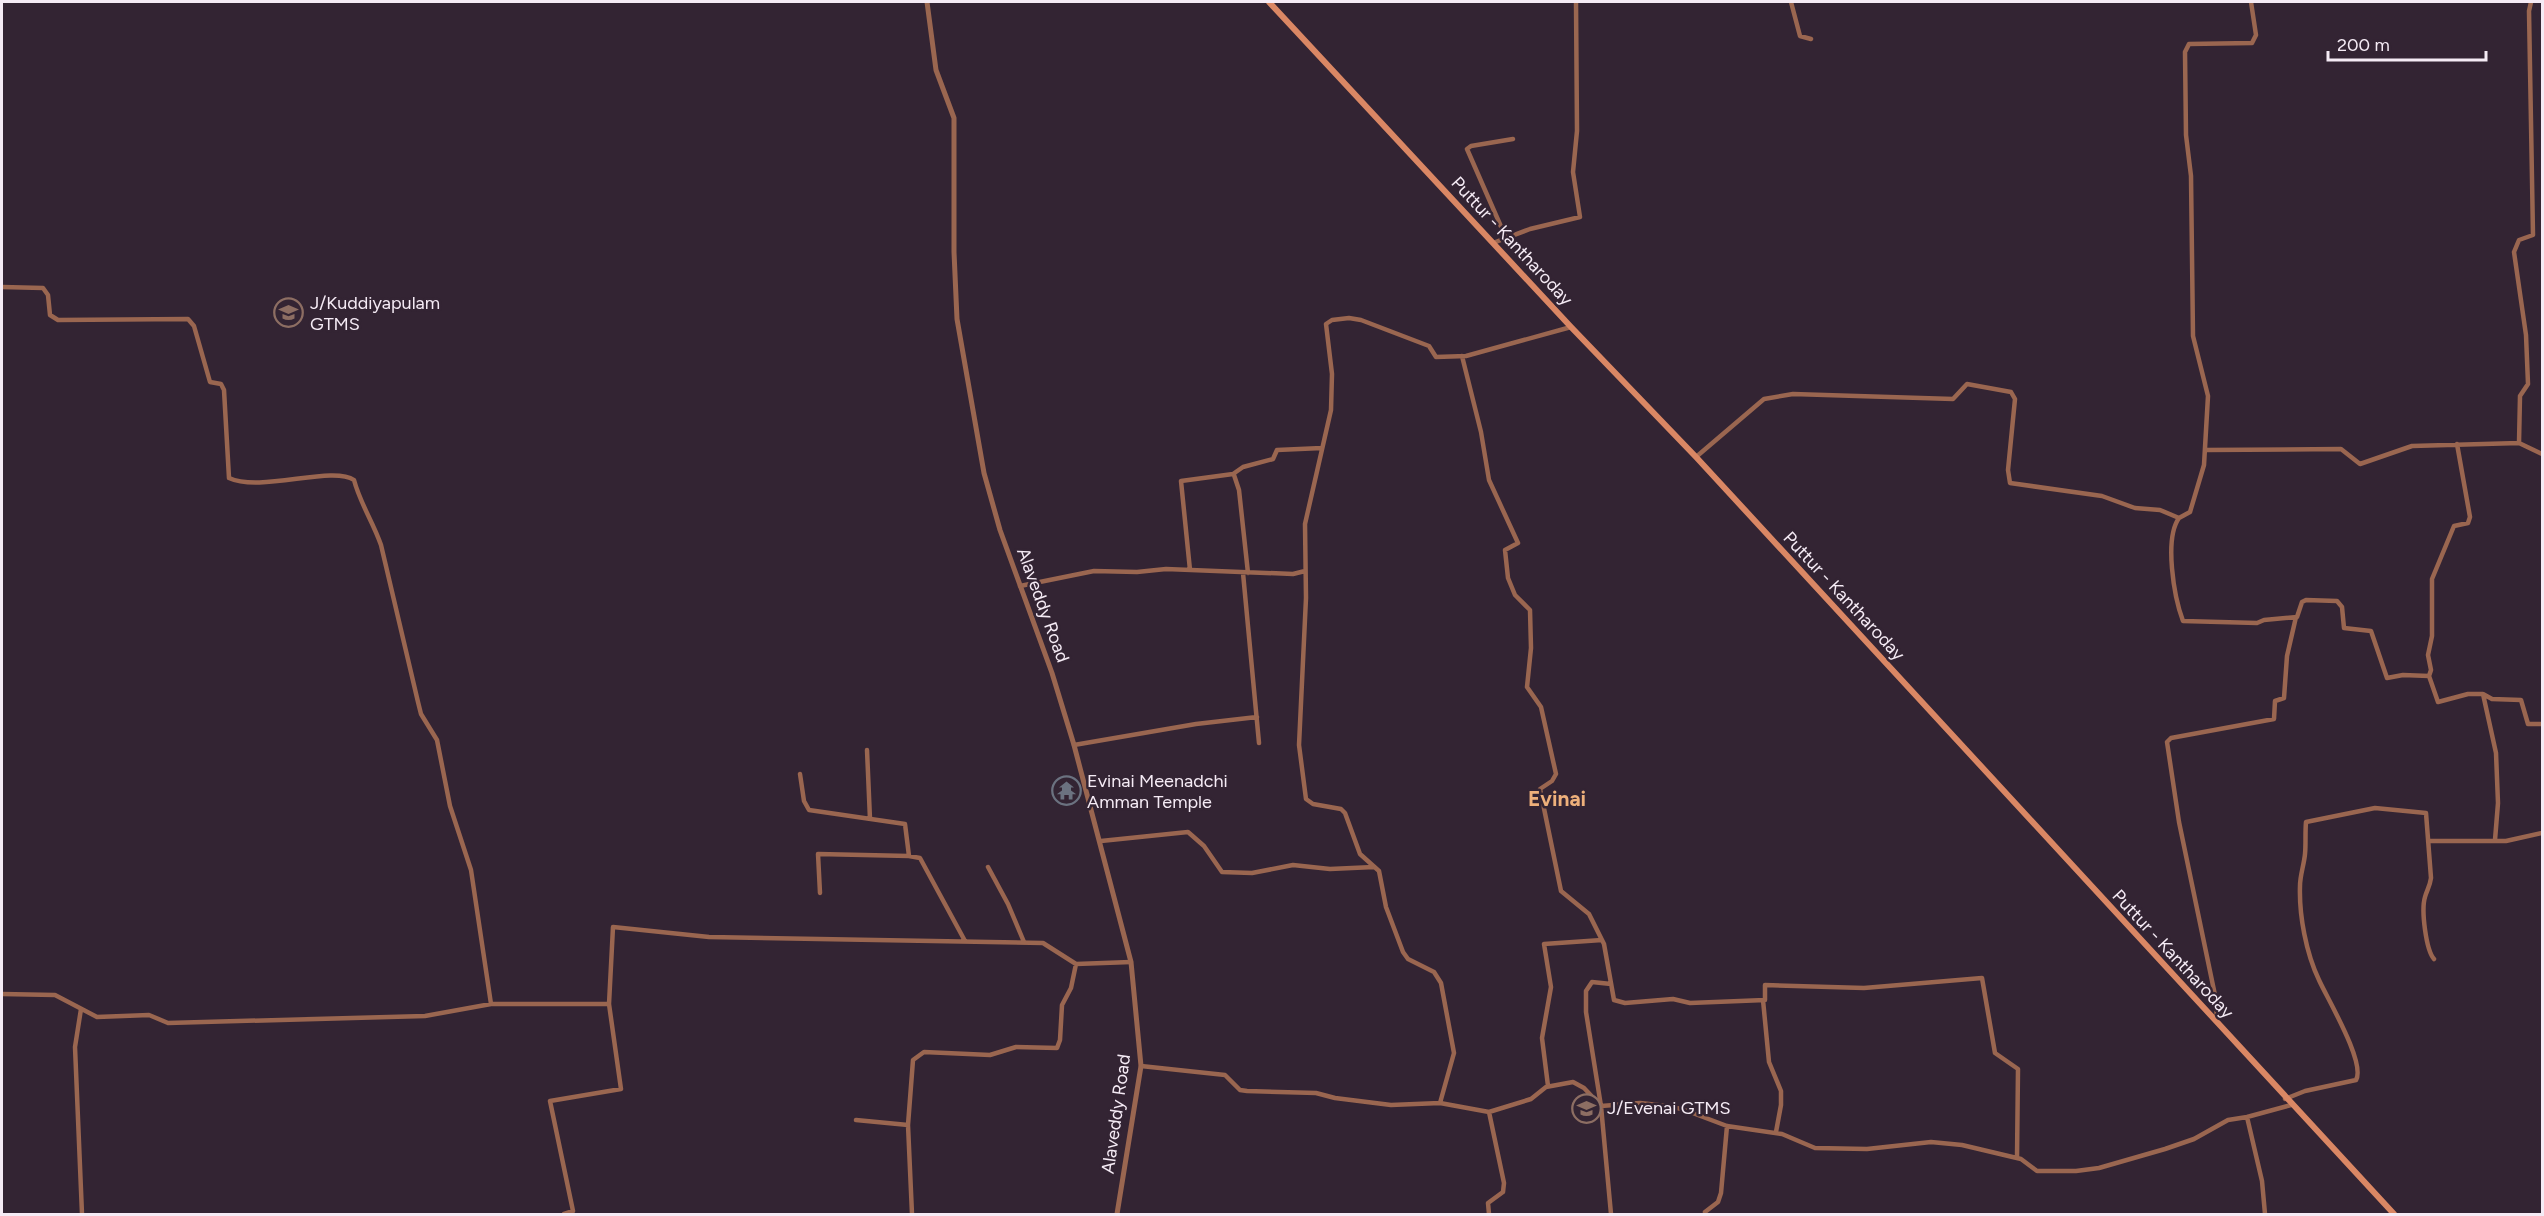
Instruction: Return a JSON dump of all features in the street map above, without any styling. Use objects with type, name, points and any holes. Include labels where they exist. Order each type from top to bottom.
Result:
[{"type":"main road","name":"Puttur - Kantharoday","points":[[1269,2],[1695,457],[2394,1215]]},
{"type":"street","name":"Alaveddy Road","points":[[927,2],[936,69],[954,118],[954,252],[957,319],[984,473],[1074,745],[1131,962],[1141,1066],[1117,1215]]},
{"type":"street","points":[[1493,243],[1530,229],[1580,217],[1573,172],[1576,131],[1576,2]]},
{"type":"street","points":[[1791,2],[1800,36],[1811,39]]},
{"type":"street","points":[[2251,2],[2256,35],[2252,43],[2189,44],[2185,52],[2186,135],[2192,176],[2193,336],[2208,396],[2204,465],[2190,512],[2179,518],[2171,534],[2170,548],[2183,621],[2257,623],[2264,620],[2296,617]]},
{"type":"street","points":[[2519,443],[2520,396],[2528,384],[2526,335],[2514,252],[2519,240],[2533,235],[2529,19],[2531,2]]},
{"type":"street","points":[[1506,238],[1467,149],[1471,146],[1513,139]]},
{"type":"street","points":[[2,287],[43,288],[48,296],[50,315],[58,320],[188,319],[194,326],[210,381],[221,384],[224,390],[229,478],[237,482],[285,482],[300,477],[346,477],[354,480],[359,502],[374,526],[381,545],[421,714],[437,740],[450,806],[471,870],[491,1004]]},
{"type":"street","points":[[1377,867],[1365,861],[1360,854],[1341,808],[1313,804],[1306,799],[1302,785],[1299,745],[1305,524],[1331,410],[1332,374],[1327,350],[1326,324],[1332,320],[1349,318],[1361,320],[1429,346],[1436,357],[1462,356],[1571,327]]},
{"type":"street","points":[[1462,356],[1481,432],[1489,480],[1518,543],[1505,550],[1508,578],[1515,595],[1530,610],[1531,648],[1527,687],[1540,706],[1556,774],[1552,781],[1540,789],[1540,799],[1561,891],[1589,914],[1602,940],[1614,1000],[1625,1003],[1673,999],[1690,1003],[1763,1000]]},
{"type":"street","points":[[1695,457],[1764,399],[1814,394],[1953,399],[1967,384],[2011,392],[2015,399],[2008,470],[2010,483],[2102,496],[2135,508],[2160,510],[2179,518]]},
{"type":"street","points":[[2205,450],[2341,449],[2360,464],[2412,446],[2519,443],[2542,454]]},
{"type":"street","points":[[2457,444],[2470,517],[2468,523],[2454,526],[2451,530],[2445,553],[2432,579],[2429,676],[2438,702],[2468,694],[2483,694],[2492,699],[2521,700],[2528,724],[2542,724]]},
{"type":"street","points":[[1190,570],[1181,481],[1233,474],[1243,467],[1272,459],[1277,450],[1322,448]]},
{"type":"street","points":[[1234,476],[1239,490],[1259,743]]},
{"type":"street","points":[[1020,586],[1094,571],[1190,570],[1246,573],[1305,571]]},
{"type":"street","points":[[2217,1024],[2216,1000],[2179,822],[2167,742],[2182,736],[2274,719],[2275,701],[2284,698],[2286,656],[2296,617],[2299,616],[2302,602],[2306,600],[2337,601],[2342,608],[2344,628],[2371,631],[2387,678],[2403,675],[2429,676]]},
{"type":"street","points":[[2483,694],[2496,753],[2498,803],[2495,840]]},
{"type":"street","points":[[1074,745],[1196,724],[1257,717]]},
{"type":"street","points":[[867,750],[870,819]]},
{"type":"street","points":[[800,774],[804,801],[809,810],[905,824],[909,856]]},
{"type":"street","points":[[2285,1099],[2305,1091],[2356,1080],[2359,1075],[2331,999],[2318,979],[2305,933],[2300,885],[2305,854],[2306,822],[2375,808],[2426,813],[2431,878],[2430,889],[2425,896],[2425,930],[2434,959]]},
{"type":"street","points":[[1101,841],[1188,832],[1204,846],[1222,872],[1252,873],[1293,865],[1330,869],[1377,867]]},
{"type":"street","points":[[2428,841],[2506,841],[2542,833]]},
{"type":"street","points":[[820,892],[818,854],[920,858],[925,863],[965,941]]},
{"type":"street","points":[[988,867],[1008,904],[1024,942]]},
{"type":"street","points":[[1377,867],[1386,907],[1403,952],[1408,959],[1434,972],[1446,996],[1454,1053],[1440,1103]]},
{"type":"street","points":[[564,1215],[573,1211],[550,1101],[621,1089],[609,1004],[613,927],[709,937],[1043,943],[1076,964],[1131,962]]},
{"type":"street","points":[[1548,1086],[1542,1038],[1551,987],[1544,944],[1602,940]]},
{"type":"street","points":[[912,1215],[908,1125],[913,1060],[916,1055],[924,1052],[990,1055],[1016,1047],[1056,1048],[1060,1040],[1062,1005],[1071,988],[1076,964]]},
{"type":"street","points":[[1776,1132],[1781,1091],[1769,1062],[1763,1000],[1765,985],[1864,988],[1982,978],[1995,1053],[2018,1069],[2017,1158]]},
{"type":"street","points":[[1611,984],[1592,982],[1586,991],[1586,1012],[1601,1107],[1611,1215]]},
{"type":"street","points":[[2,994],[55,995],[97,1017],[149,1015],[168,1023],[425,1016],[491,1004],[609,1004]]},
{"type":"street","points":[[81,1009],[75,1047],[82,1215]]},
{"type":"street","points":[[1141,1066],[1225,1076],[1240,1090],[1247,1091],[1316,1093],[1335,1098],[1391,1105],[1440,1103],[1489,1112],[1531,1099],[1548,1086],[1573,1082],[1579,1083],[1601,1107]]},
{"type":"street","points":[[1601,1107],[1640,1103],[1658,1104],[1682,1109],[1727,1126],[1776,1132],[1815,1148],[1867,1149],[1912,1142],[1932,1142],[1962,1145],[2017,1158],[2037,1171],[2076,1171],[2099,1168],[2194,1139],[2228,1120],[2291,1105]]},
{"type":"street","points":[[1489,1112],[1504,1184],[1503,1192],[1488,1203],[1489,1215]]},
{"type":"street","points":[[2247,1117],[2262,1181],[2265,1215]]},
{"type":"street","points":[[855,1120],[908,1125]]},
{"type":"street","points":[[1705,1212],[1718,1202],[1721,1192],[1727,1126]]},
{"type":"place","name":"J/Kuddiyapulam GTMS","points":[[289,313]]},
{"type":"place","name":"Evinai Meenadchi Amman Temple","points":[[1066,791]]},
{"type":"place","name":"J/Evenai GTMS","points":[[1586,1108]]},
{"type":"district","name":"Evinai","points":[[1557,798]]}]
